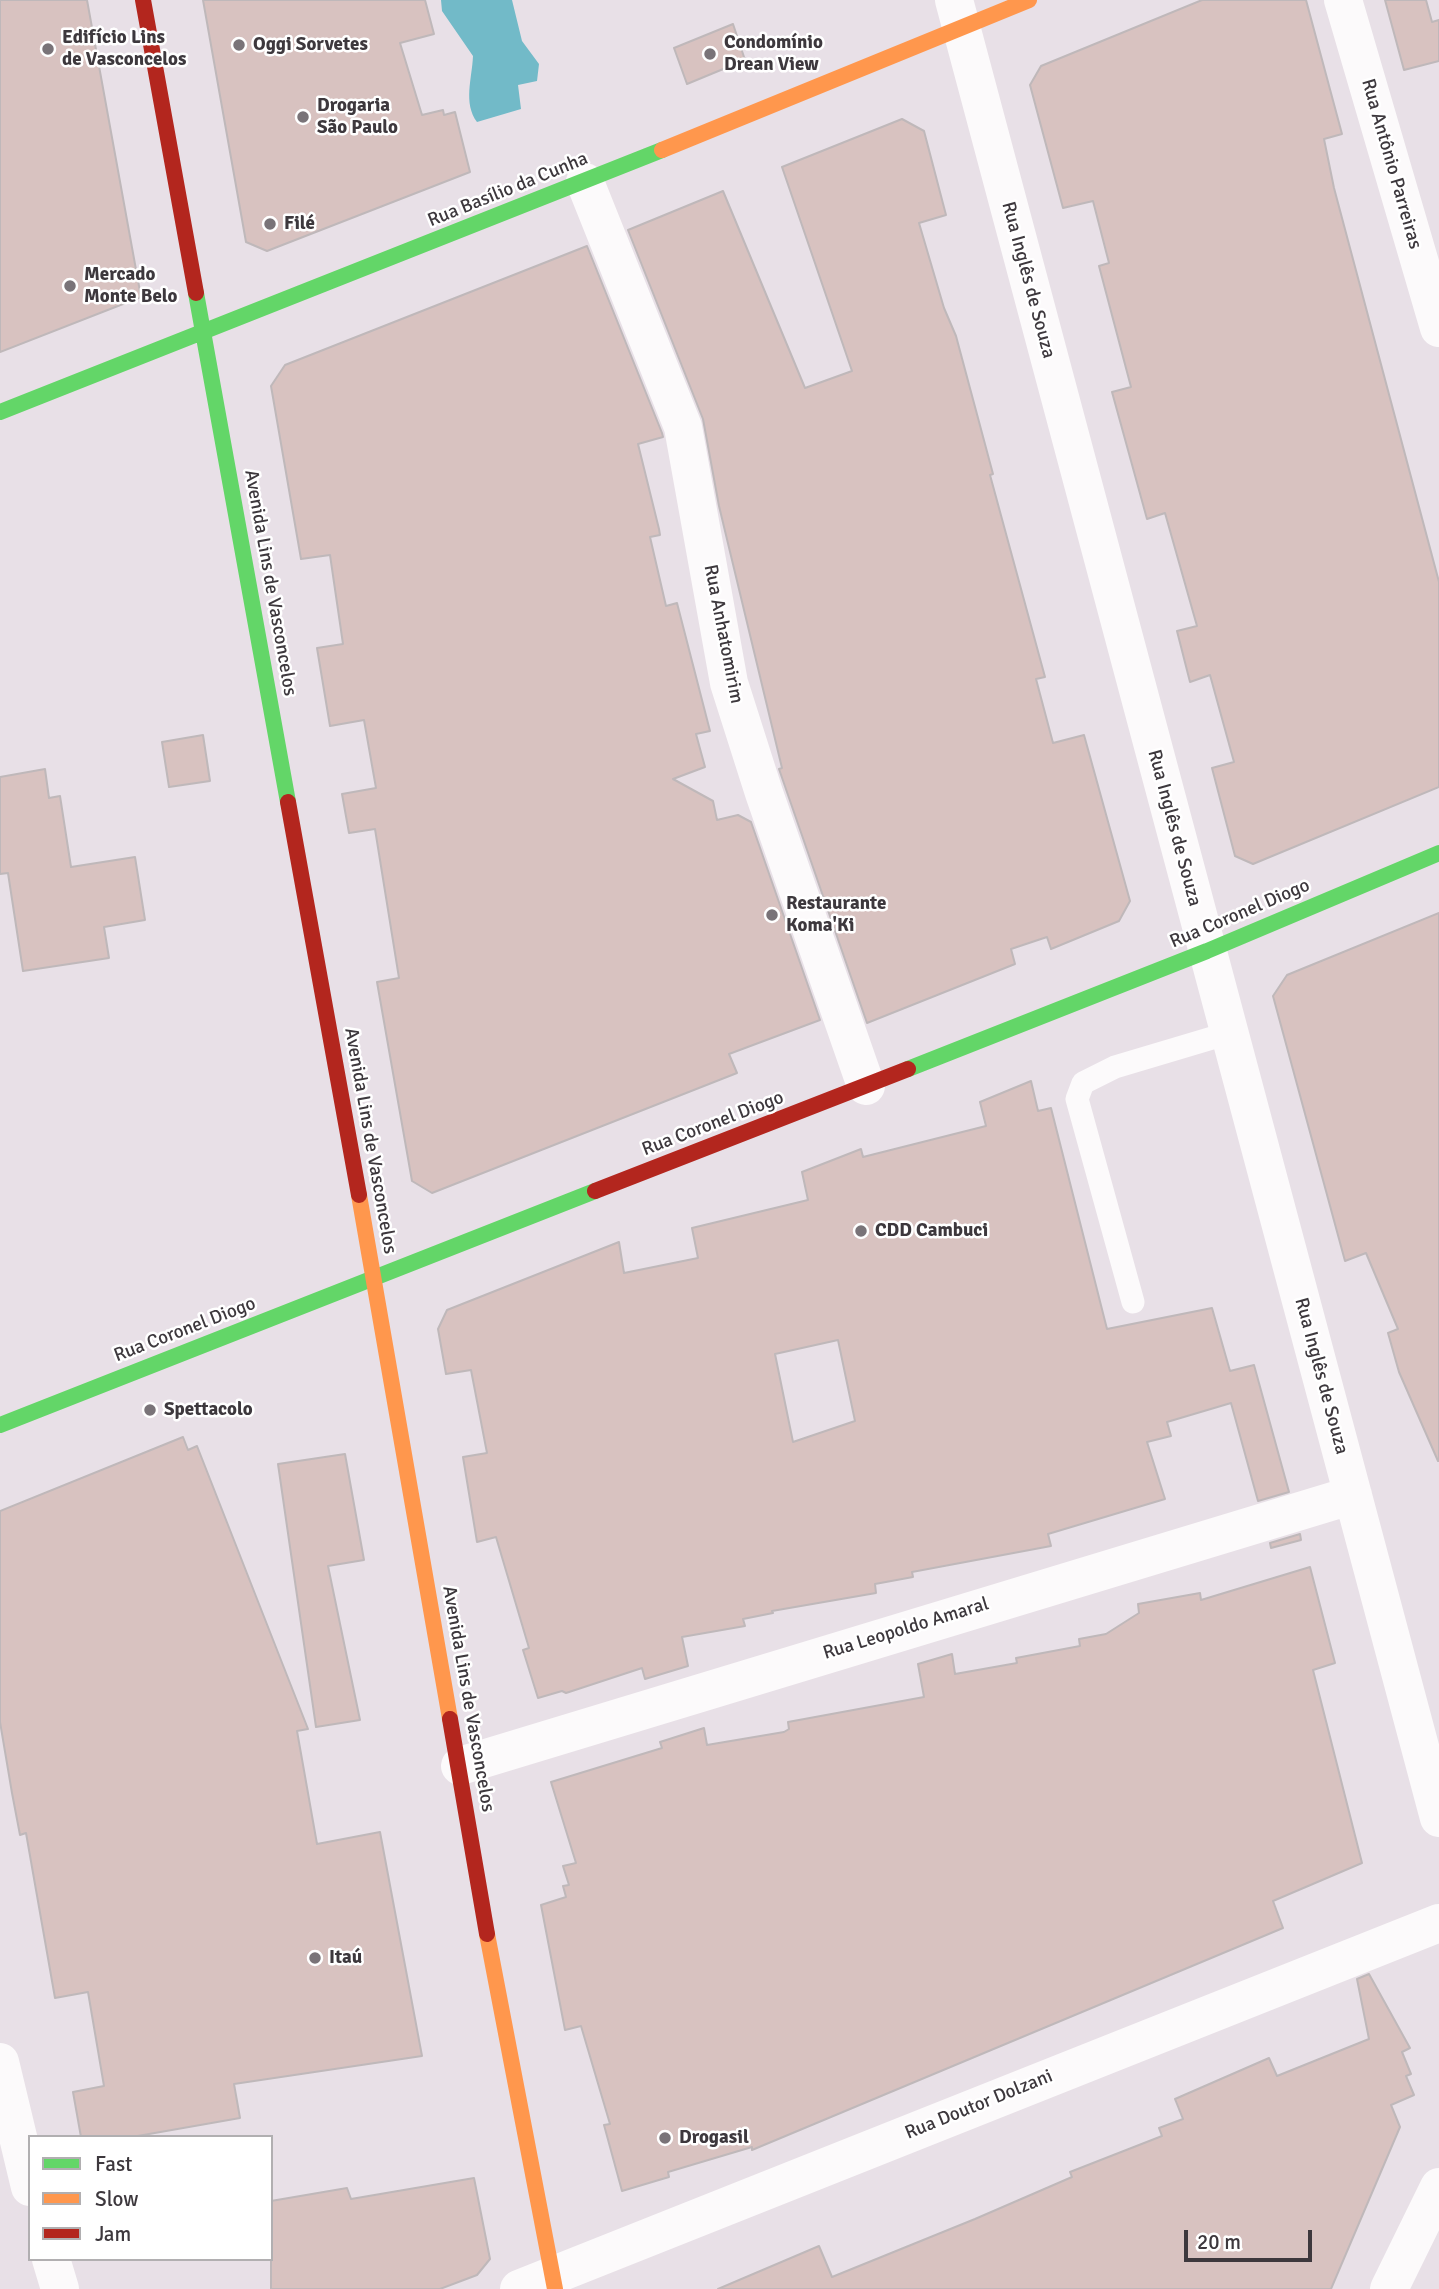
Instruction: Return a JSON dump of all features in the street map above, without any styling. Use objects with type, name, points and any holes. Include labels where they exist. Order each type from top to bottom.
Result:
[{"type":"street","name":"Avenida Lins de Vasconcelos","points":[[143,0],[460,1766],[542,2285]]},
{"type":"street","name":"Rua Basílio da Cunha","points":[[0,412],[585,182],[957,14],[1030,0]]},
{"type":"street","name":"Rua Antônio Parreiras","points":[[1343,0],[1439,328]]},
{"type":"street","name":"Rua Inglês de Souza","points":[[957,14],[1439,1818]]},
{"type":"street","name":"Rua Anhatomirim","points":[[585,182],[683,427],[729,683],[764,793],[866,1086]]},
{"type":"street","name":"Rua Coronel Diogo","points":[[2,1420],[374,1279],[866,1086],[1207,951],[1439,853]]},
{"type":"street","name":"Rua Leopoldo Amaral","points":[[460,1766],[1353,1495]]},
{"type":"street","name":"Rua Doutor Dolzani","points":[[542,2285],[1439,1923]]},
{"type":"street","points":[[0,2062],[28,2179]]},
{"type":"street","points":[[1390,2289],[1439,2187]]},
{"type":"street","points":[[52,2261],[60,2289]]},
{"type":"lane","points":[[1133,1302],[1077,1099],[1083,1083],[1115,1067],[1229,1032]]},
{"type":"water","points":[[441,0],[512,0],[522,41],[539,64],[537,81],[518,85],[521,109],[477,122],[469,99],[473,56],[442,11]]},
{"type":"building","points":[[0,0],[87,0],[141,297],[0,352]]},
{"type":"building","points":[[203,0],[425,0],[434,34],[400,43],[422,115],[443,110],[444,115],[455,112],[470,172],[267,251],[246,242]]},
{"type":"building","points":[[1202,0],[1306,0],[1342,134],[1324,139],[1334,188],[1439,582],[1439,787],[1253,864],[1235,856],[1212,768],[1234,762],[1210,675],[1190,682],[1177,631],[1197,626],[1165,513],[1147,519],[1112,392],[1131,387],[1099,266],[1109,263],[1093,201],[1063,208],[1030,85],[1041,66]]},
{"type":"building","points":[[1385,0],[1426,0],[1432,22],[1439,20],[1439,61],[1404,70]]},
{"type":"building","name":"Condomínio Drean View","points":[[733,24],[745,60],[687,84],[674,48]]},
{"type":"building","points":[[902,119],[924,131],[946,215],[919,223],[944,308],[956,336],[993,474],[990,475],[1045,677],[1036,679],[1053,743],[1084,735],[1130,901],[1119,921],[1051,949],[1047,937],[1011,949],[1015,964],[867,1023],[779,769],[782,768],[719,506],[703,419],[628,230],[723,191],[805,388],[852,371],[782,167]]},
{"type":"building","points":[[587,246],[663,437],[638,444],[660,535],[650,537],[666,606],[677,603],[710,731],[696,734],[705,767],[673,779],[713,801],[717,820],[738,815],[751,822],[820,1020],[729,1054],[737,1073],[432,1193],[412,1181],[377,982],[399,978],[375,829],[349,833],[342,794],[376,788],[364,720],[330,726],[317,648],[343,644],[330,555],[301,559],[271,386],[285,365]]},
{"type":"building","points":[[203,735],[210,781],[169,787],[162,742]]},
{"type":"building","points":[[45,769],[49,798],[60,796],[71,867],[135,857],[145,920],[104,927],[109,958],[23,971],[8,873],[0,874],[0,777]]},
{"type":"building","points":[[1439,913],[1438,1461],[1399,1372],[1388,1333],[1398,1329],[1366,1253],[1345,1261],[1273,996],[1287,975]]},
{"type":"building","points":[[1031,1081],[1038,1111],[1051,1108],[1107,1329],[1212,1308],[1230,1371],[1254,1365],[1289,1492],[1258,1501],[1231,1403],[1167,1422],[1171,1436],[1147,1442],[1165,1499],[1048,1534],[1051,1546],[912,1572],[913,1577],[875,1584],[876,1593],[772,1611],[773,1613],[743,1619],[745,1626],[682,1637],[688,1666],[645,1679],[642,1668],[566,1693],[562,1691],[538,1698],[523,1650],[529,1648],[496,1537],[477,1542],[463,1457],[487,1453],[471,1370],[446,1374],[438,1329],[447,1310],[619,1242],[624,1273],[698,1258],[692,1228],[808,1200],[802,1172],[861,1149],[863,1157],[986,1126],[980,1102]],"holes":[[[838,1340],[855,1421],[793,1442],[775,1354]]]},
{"type":"building","points":[[183,1437],[188,1450],[197,1446],[308,1729],[297,1731],[317,1844],[380,1832],[422,2056],[234,2084],[240,2118],[143,2135],[81,2135],[73,2092],[104,2086],[88,1992],[55,1998],[26,1833],[20,1835],[12,1793],[0,1722],[0,1511]]},
{"type":"building","points":[[345,1454],[364,1560],[328,1566],[360,1720],[316,1727],[278,1464]]},
{"type":"building","points":[[1300,1534],[1301,1540],[1271,1548],[1270,1543]]},
{"type":"building","points":[[1310,1567],[1335,1663],[1313,1670],[1362,1863],[1273,1901],[1283,1928],[752,2150],[752,2147],[668,2172],[669,2177],[622,2191],[604,2125],[610,2124],[581,2026],[565,2030],[541,1905],[566,1897],[563,1886],[569,1885],[563,1866],[576,1863],[551,1782],[662,1748],[660,1742],[704,1728],[707,1745],[784,1732],[789,1729],[788,1722],[924,1697],[918,1664],[952,1654],[955,1674],[1017,1663],[1016,1658],[1080,1646],[1079,1639],[1106,1634],[1139,1613],[1138,1604],[1200,1593],[1201,1600]]},
{"type":"building","points":[[1369,1974],[1410,2048],[1402,2052],[1411,2074],[1406,2076],[1414,2095],[1391,2105],[1400,2127],[1331,2289],[718,2289],[819,2246],[832,2277],[1072,2177],[1070,2172],[1162,2136],[1159,2128],[1183,2119],[1175,2099],[1269,2058],[1277,2076],[1369,2039],[1357,1979]]},
{"type":"building","points":[[474,2178],[490,2259],[477,2275],[440,2289],[271,2289],[273,2201],[347,2188],[351,2199]]},
{"type":"traffic: fast","points":[[0,412],[662,150]]},
{"type":"traffic: fast","points":[[196,293],[288,802]]},
{"type":"traffic: fast","points":[[908,1069],[1207,951],[1439,853]]},
{"type":"traffic: fast","points":[[0,1425],[595,1191]]},
{"type":"traffic: slow","points":[[662,150],[1029,0]]},
{"type":"traffic: slow","points":[[359,1195],[450,1719]]},
{"type":"traffic: slow","points":[[487,1934],[555,2289]]},
{"type":"traffic: jam","points":[[143,0],[196,293]]},
{"type":"traffic: jam","points":[[288,802],[359,1195]]},
{"type":"traffic: jam","points":[[595,1191],[908,1069]]},
{"type":"traffic: jam","points":[[450,1719],[487,1934]]},
{"type":"place","name":"Oggi Sorvetes","points":[[239,45]]},
{"type":"place","name":"Edifício Lins de Vasconcelos","points":[[48,49]]},
{"type":"place","name":"Condomínio Drean View","points":[[710,54]]},
{"type":"place","name":"Drogaria São Paulo","points":[[303,117]]},
{"type":"place","name":"Filé","points":[[270,224]]},
{"type":"place","name":"Mercado Monte Belo","points":[[70,286]]},
{"type":"place","name":"Restaurante Koma'Ki","points":[[772,915]]},
{"type":"place","name":"CDD Cambuci","points":[[861,1231]]},
{"type":"place","name":"Spettacolo","points":[[150,1410]]},
{"type":"place","name":"Itaú","points":[[315,1958]]},
{"type":"place","name":"Drogasil","points":[[665,2138]]}]
